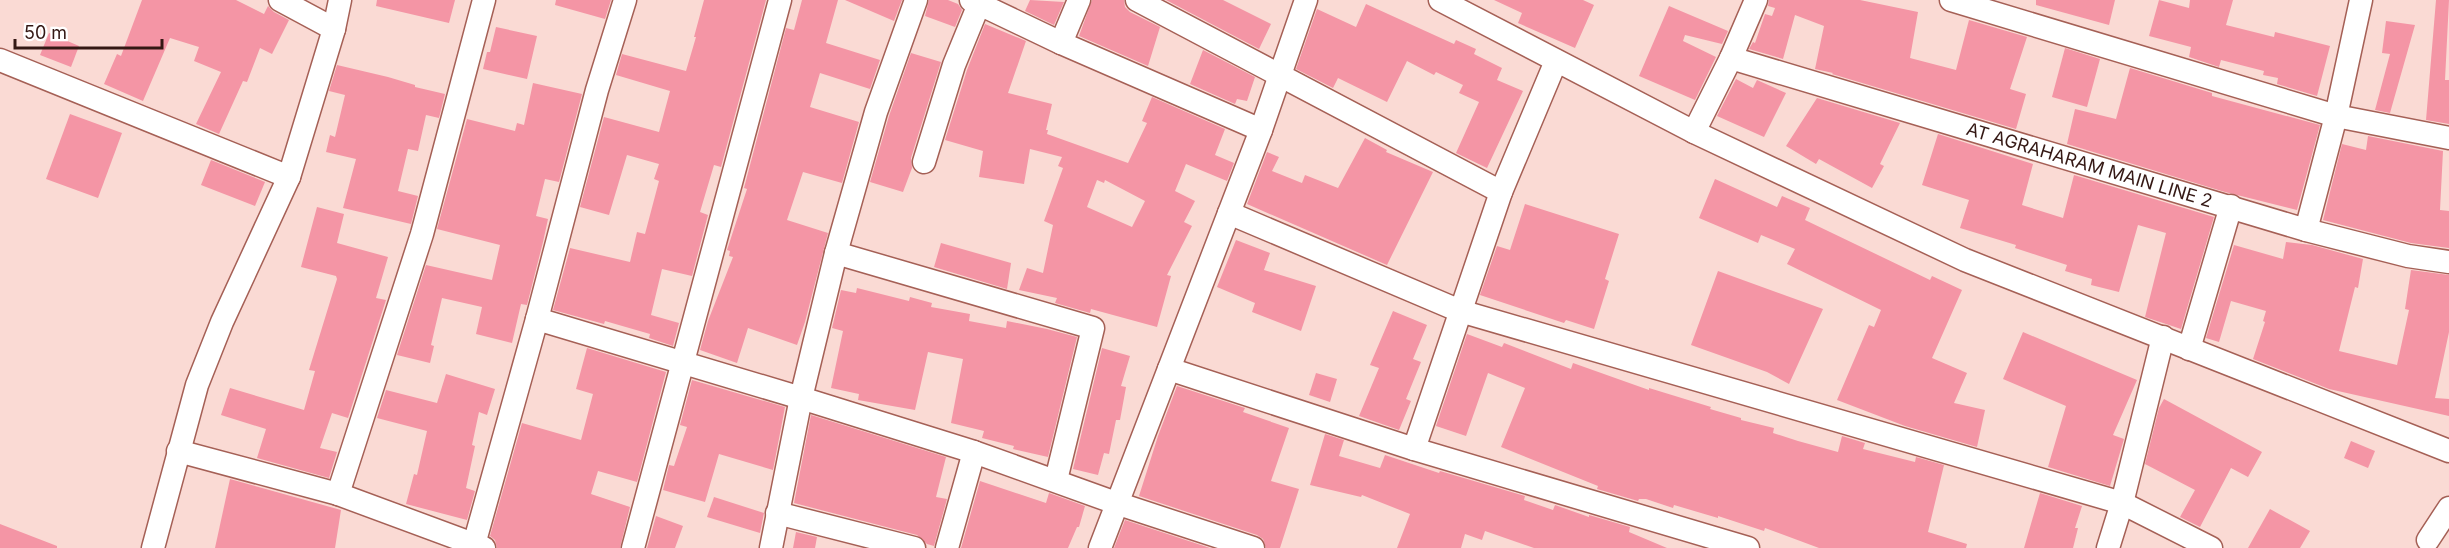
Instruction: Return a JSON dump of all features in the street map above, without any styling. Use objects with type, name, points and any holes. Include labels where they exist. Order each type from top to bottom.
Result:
[{"type":"street","points":[[279,0],[334,28]]},
{"type":"street","points":[[153,548],[197,385],[222,322],[289,177],[334,28],[340,0]]},
{"type":"street","points":[[338,494],[422,234],[484,0]]},
{"type":"street","points":[[178,451],[338,494],[477,547],[597,90],[625,0]]},
{"type":"street","points":[[633,548],[780,0]]},
{"type":"street","points":[[771,548],[801,398],[836,253],[876,112],[916,0]]},
{"type":"street","points":[[1061,43],[1079,0]]},
{"type":"street","points":[[1137,0],[1501,192]]},
{"type":"street","points":[[1100,548],[1261,130],[1306,0]]},
{"type":"street","points":[[1440,0],[1694,132],[1965,260],[2449,451]]},
{"type":"street","points":[[1694,132],[1731,58],[1756,0]]},
{"type":"street","points":[[1951,0],[2336,116],[2449,138]]},
{"type":"street","points":[[2306,230],[2336,116],[2361,0]]},
{"type":"street","points":[[924,162],[975,2],[1061,43],[1261,130]]},
{"type":"street","name":"AT AGRAHARAM MAIN LINE 2","points":[[1731,58],[2306,230],[2408,256],[2449,262]]},
{"type":"street","points":[[0,60],[289,177]]},
{"type":"street","points":[[1414,450],[1501,192],[1556,62]]},
{"type":"street","points":[[2189,349],[2231,206]]},
{"type":"street","points":[[1229,213],[1460,311],[2122,503],[2211,548]]},
{"type":"street","points":[[836,253],[1093,328],[1056,480]]},
{"type":"street","points":[[537,320],[974,452],[1116,503],[1252,548]]},
{"type":"street","points":[[2108,548],[2122,503],[2163,337]]},
{"type":"street","points":[[1169,369],[1414,450],[1748,548]]},
{"type":"street","points":[[947,548],[974,452]]},
{"type":"street","points":[[2428,540],[2449,508]]},
{"type":"street","points":[[777,513],[914,548]]},
{"type":"building","points":[[142,0],[236,0],[264,14],[268,6],[289,20],[272,54],[260,48],[247,82],[243,81],[219,134],[196,124],[221,72],[194,61],[199,47],[170,38],[143,101],[104,84],[117,54],[121,56]]},
{"type":"building","points":[[377,0],[455,0],[449,23],[376,6]]},
{"type":"building","points":[[556,0],[611,0],[605,19],[555,5]]},
{"type":"building","points":[[704,0],[766,0],[721,167],[714,165],[700,212],[708,215],[692,276],[662,269],[651,315],[679,323],[673,346],[649,338],[650,334],[605,321],[604,324],[553,310],[570,248],[630,262],[637,232],[645,234],[659,181],[654,179],[659,164],[627,155],[609,215],[580,207],[604,117],[659,132],[670,91],[616,75],[622,54],[686,71]]},
{"type":"building","points":[[802,0],[838,0],[826,43],[880,60],[870,89],[820,73],[810,107],[859,122],[842,183],[803,172],[787,220],[828,233],[805,322],[797,345],[748,328],[737,363],[700,350],[708,321],[733,257],[729,256],[730,251],[727,250],[747,189],[744,188],[786,28],[794,30]]},
{"type":"building","points":[[845,0],[902,0],[894,21]]},
{"type":"building","points":[[929,0],[948,0],[958,4],[962,10],[955,27],[925,16]]},
{"type":"building","points":[[1030,0],[1064,2],[1054,25],[1025,11]]},
{"type":"building","points":[[1092,0],[1124,0],[1125,7],[1130,12],[1160,27],[1148,66],[1079,36]]},
{"type":"building","points":[[1166,0],[1223,0],[1271,24],[1259,49]]},
{"type":"building","points":[[1494,0],[1583,0],[1594,5],[1575,48],[1518,23],[1522,13]]},
{"type":"building","points":[[1769,0],[1860,0],[1918,12],[1910,58],[1956,70],[1969,20],[2027,37],[2010,89],[2026,94],[2016,129],[1815,69],[1824,26],[1795,15],[1783,59],[1749,49],[1753,42],[1755,43],[1765,14],[1772,16],[1775,8],[1768,6]]},
{"type":"building","points":[[2036,0],[2115,0],[2109,25],[2036,5]]},
{"type":"building","points":[[2159,0],[2189,8],[2190,0],[2233,0],[2226,25],[2274,37],[2275,32],[2330,46],[2317,96],[2277,84],[2278,78],[2263,75],[2264,71],[2221,60],[2219,67],[2189,57],[2191,47],[2149,36]]},
{"type":"building","points":[[2436,0],[2449,0],[2445,80],[2449,80],[2449,124],[2426,120]]},
{"type":"building","points":[[1366,4],[1454,44],[1456,40],[1476,49],[1474,54],[1502,68],[1497,80],[1523,91],[1487,168],[1456,153],[1479,102],[1459,93],[1463,85],[1436,72],[1434,75],[1407,61],[1387,102],[1338,78],[1333,88],[1296,69],[1317,9],[1356,27]]},
{"type":"building","points":[[1669,6],[1728,31],[1722,44],[1685,35],[1683,41],[1716,57],[1695,100],[1639,76]]},
{"type":"building","points":[[2386,21],[2415,25],[2390,113],[2375,110],[2390,54],[2382,53]]},
{"type":"building","points":[[985,24],[1026,41],[1008,93],[1052,104],[1047,134],[1128,163],[1147,123],[1142,121],[1152,97],[1225,129],[1215,155],[1234,163],[1227,181],[1186,164],[1175,191],[1195,201],[1184,222],[1192,226],[1167,275],[1171,276],[1157,327],[1091,309],[1090,313],[1055,303],[1057,298],[1019,290],[1027,268],[1043,273],[1053,225],[1044,221],[1063,168],[1058,166],[1062,157],[1030,149],[1024,184],[979,177],[983,151],[945,140],[967,70]],"holes":[[[1097,180],[1104,183],[1105,180],[1145,201],[1132,227],[1087,207]]]},
{"type":"building","points":[[496,27],[537,36],[527,79],[483,69]]},
{"type":"building","points":[[49,33],[79,46],[71,67],[40,55]]},
{"type":"building","points":[[2065,48],[2100,59],[2087,107],[2052,97]]},
{"type":"building","points":[[1203,50],[1255,77],[1247,101],[1237,99],[1235,104],[1190,84]]},
{"type":"building","points":[[911,53],[941,62],[911,158],[912,168],[903,192],[870,182],[889,116]]},
{"type":"building","points":[[337,65],[445,94],[439,118],[426,115],[418,151],[408,149],[398,191],[418,196],[411,224],[343,208],[356,159],[326,152],[330,135],[335,137],[345,95],[329,91]]},
{"type":"building","points":[[2130,68],[2212,93],[2212,96],[2320,125],[2297,210],[2225,192],[2067,144],[2075,109],[2116,119]]},
{"type":"building","points":[[1736,79],[1753,88],[1757,80],[1786,93],[1764,137],[1717,116]]},
{"type":"building","points":[[533,83],[582,94],[559,182],[545,179],[536,216],[548,219],[527,305],[521,304],[512,343],[476,334],[482,307],[442,298],[431,345],[434,346],[430,363],[397,355],[426,265],[492,280],[500,245],[437,229],[467,119],[515,131],[517,123],[524,125]]},
{"type":"building","points":[[1817,98],[1900,123],[1880,164],[1884,166],[1872,188],[1819,159],[1816,164],[1786,146]]},
{"type":"building","points":[[70,114],[122,133],[98,198],[46,179]]},
{"type":"building","points":[[1938,134],[2033,164],[2022,205],[2063,218],[2074,175],[2214,217],[2181,329],[2145,317],[2166,233],[2138,225],[2119,292],[2091,285],[2092,279],[2065,271],[2067,265],[2015,248],[2016,245],[1960,228],[1969,200],[1922,185]]},
{"type":"building","points":[[2368,136],[2443,151],[2440,210],[2449,211],[2449,248],[2411,243],[2323,220],[2342,144],[2366,150]]},
{"type":"building","points":[[1365,138],[1387,150],[1386,152],[1433,172],[1387,265],[1247,204],[1267,152],[1279,157],[1272,171],[1302,183],[1305,175],[1338,188]]},
{"type":"building","points":[[211,160],[265,182],[255,206],[201,185]]},
{"type":"building","points":[[1715,179],[1777,207],[1782,196],[1810,208],[1805,220],[1930,280],[1932,276],[1962,290],[1932,358],[1967,373],[1954,403],[1985,410],[1977,447],[1905,426],[1837,400],[1869,325],[1874,327],[1881,310],[1787,264],[1795,249],[1761,235],[1758,243],[1699,218]]},
{"type":"building","points":[[1525,204],[1619,234],[1605,279],[1609,281],[1594,329],[1566,320],[1564,323],[1480,295],[1497,246],[1510,250]]},
{"type":"building","points":[[317,207],[344,214],[337,243],[388,257],[376,298],[386,300],[348,418],[332,413],[320,448],[337,452],[329,478],[257,458],[266,429],[221,415],[230,388],[304,410],[315,371],[309,370],[337,279],[336,276],[301,267]]},
{"type":"building","points":[[1236,240],[1270,253],[1264,270],[1316,286],[1301,331],[1252,312],[1255,303],[1217,287]]},
{"type":"building","points":[[2286,242],[2312,245],[2363,259],[2358,288],[2355,287],[2339,351],[2397,365],[2409,310],[2405,309],[2411,270],[2449,275],[2449,332],[2435,398],[2449,399],[2449,416],[2329,389],[2253,359],[2265,322],[2263,321],[2266,311],[2231,301],[2219,342],[2206,338],[2234,245],[2283,259]]},
{"type":"building","points":[[941,243],[1011,263],[1007,289],[934,267]]},
{"type":"building","points":[[1718,271],[1823,309],[1789,384],[1767,372],[1691,345]]},
{"type":"building","points":[[857,288],[909,301],[910,297],[932,303],[931,307],[970,314],[969,321],[1006,328],[1007,321],[1077,337],[1048,457],[1013,449],[1014,446],[982,438],[984,431],[951,423],[963,359],[928,352],[915,410],[858,400],[859,394],[831,388],[843,331],[832,328],[841,290],[856,293]]},
{"type":"building","points":[[1393,311],[1427,325],[1413,359],[1421,362],[1406,399],[1411,401],[1399,430],[1359,416],[1379,368],[1370,365]]},
{"type":"building","points":[[2023,332],[2137,380],[2113,435],[2124,439],[2110,486],[2048,467],[2066,406],[2003,379]]},
{"type":"building","points":[[1467,334],[1502,347],[1504,343],[1571,369],[1573,363],[1649,390],[1649,388],[1711,407],[1710,409],[1741,418],[1741,420],[1774,428],[1773,433],[1838,452],[1842,436],[1865,443],[1863,449],[1915,462],[1916,457],[1944,465],[1928,532],[1967,544],[1966,548],[1819,548],[1765,528],[1764,531],[1718,516],[1718,518],[1674,505],[1673,508],[1646,499],[1638,501],[1597,489],[1598,486],[1501,447],[1525,388],[1488,373],[1466,436],[1436,426]]},
{"type":"building","points":[[587,348],[666,372],[637,482],[598,471],[591,494],[630,507],[620,548],[497,548],[495,540],[490,536],[522,423],[581,440],[593,394],[576,389]]},
{"type":"building","points":[[1102,348],[1130,356],[1121,386],[1126,387],[1120,420],[1116,420],[1109,454],[1104,453],[1098,475],[1073,469]]},
{"type":"building","points":[[1316,373],[1337,379],[1330,402],[1309,395]]},
{"type":"building","points":[[446,374],[495,389],[487,415],[479,412],[466,488],[475,491],[467,520],[406,504],[414,474],[417,475],[427,431],[377,418],[386,390],[437,403]]},
{"type":"building","points":[[692,380],[785,407],[773,470],[719,454],[705,502],[663,490],[669,465],[674,466],[687,427],[680,425]]},
{"type":"building","points":[[1177,386],[1245,408],[1243,412],[1289,428],[1271,481],[1299,489],[1280,548],[1266,548],[1263,539],[1257,535],[1139,496]]},
{"type":"building","points":[[2164,399],[2262,452],[2248,477],[2231,468],[2200,527],[2180,517],[2195,490],[2145,464],[2159,408]]},
{"type":"building","points":[[811,415],[946,457],[936,497],[947,499],[934,546],[927,544],[917,535],[794,503]]},
{"type":"building","points":[[1325,434],[1344,440],[1339,456],[1380,468],[1385,455],[1439,473],[1440,471],[1525,496],[1524,500],[1553,510],[1555,505],[1589,517],[1589,515],[1630,527],[1629,532],[1667,548],[1534,548],[1485,531],[1482,540],[1465,534],[1461,548],[1397,548],[1410,514],[1362,495],[1361,497],[1310,485]]},
{"type":"building","points":[[2351,441],[2375,451],[2368,468],[2344,458]]},
{"type":"building","points":[[230,479],[341,510],[335,548],[215,548]]},
{"type":"building","points":[[980,481],[1046,503],[1049,493],[1085,506],[1079,527],[1068,548],[961,548]]},
{"type":"building","points":[[2040,493],[2082,506],[2075,528],[2078,528],[2073,548],[2024,548]]},
{"type":"building","points":[[714,497],[764,513],[760,533],[707,517]]},
{"type":"building","points":[[2270,509],[2310,531],[2300,548],[2248,548]]},
{"type":"building","points":[[656,516],[683,526],[675,548],[647,548]]},
{"type":"building","points":[[1125,520],[1210,548],[1114,548]]},
{"type":"building","points":[[0,524],[57,546],[57,548],[0,548]]},
{"type":"building","points":[[796,532],[817,537],[815,548],[793,548]]}]
